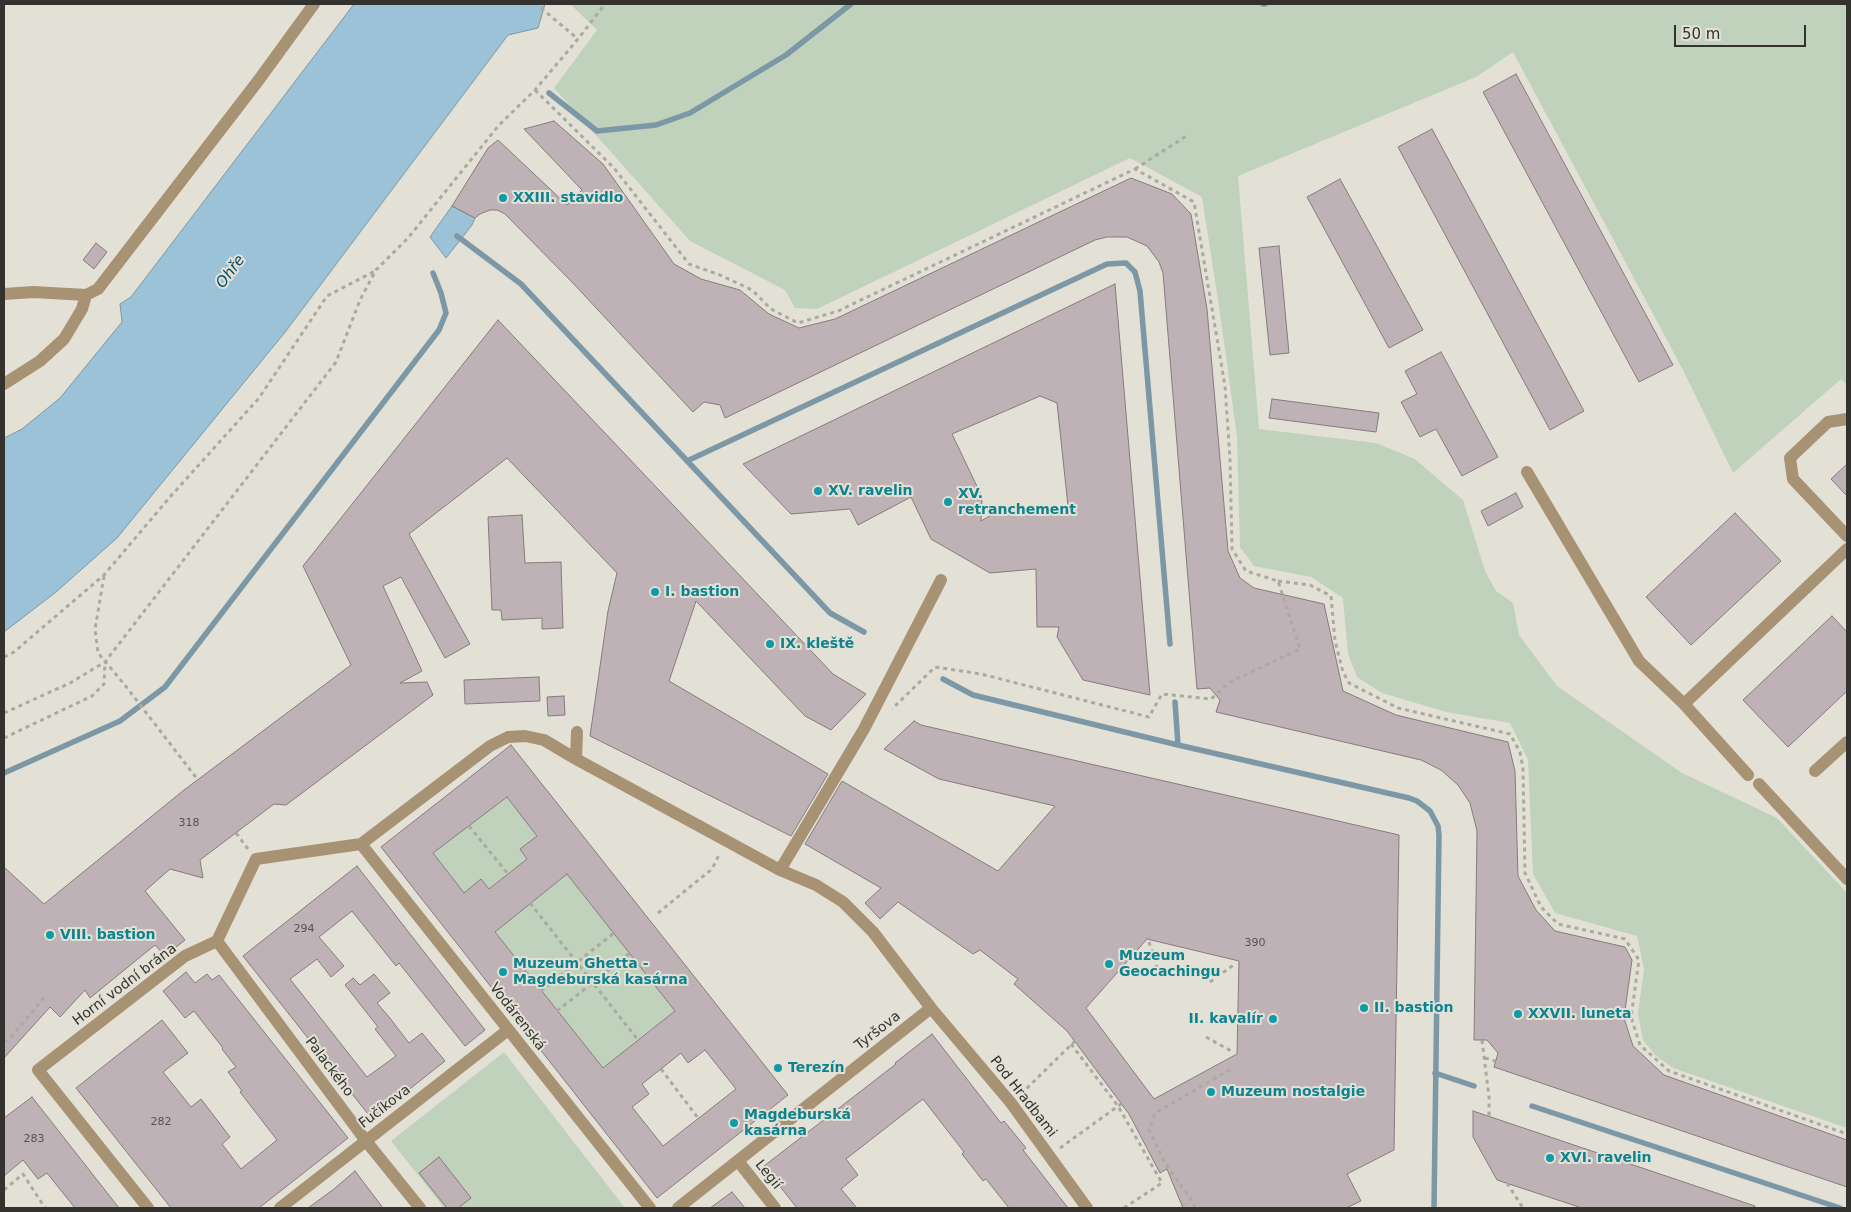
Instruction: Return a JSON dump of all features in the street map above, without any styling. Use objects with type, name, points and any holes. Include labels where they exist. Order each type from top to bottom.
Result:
[{"type":"street","points":[[4,294],[33,292],[86,295],[98,289],[258,81],[314,4]]},
{"type":"street","points":[[4,384],[40,361],[64,339],[82,309],[86,295]]},
{"type":"street","points":[[1847,419],[1828,422],[1790,458],[1793,479],[1847,536]]},
{"type":"street","points":[[1527,472],[1639,662],[1684,704],[1748,775]]},
{"type":"street","points":[[1684,704],[1847,549]]},
{"type":"street","points":[[780,870],[864,729],[941,580]]},
{"type":"street","points":[[576,760],[577,732]]},
{"type":"street","name":"Pod Hradbami","points":[[362,844],[490,746],[508,736],[525,736],[544,740],[576,760],[780,870],[816,885],[843,902],[873,932],[931,1008],[1011,1103],[1087,1208]]},
{"type":"street","points":[[1815,771],[1847,742]]},
{"type":"street","points":[[1759,784],[1847,879]]},
{"type":"street","points":[[217,942],[256,859],[362,844]]},
{"type":"street","name":"Vodárenská","points":[[362,844],[650,1208]]},
{"type":"street","name":"Palackého","points":[[217,942],[366,1141],[420,1208]]},
{"type":"street","name":"Horní vodní brána","points":[[148,1208],[38,1070],[185,956],[217,942]]},
{"type":"street","name":"Tyršova","points":[[678,1208],[931,1008]]},
{"type":"street","name":"Fučíkova","points":[[280,1208],[508,1030]]},
{"type":"street","name":"Legií","points":[[738,1161],[776,1208]]},
{"type":"path","points":[[4,657],[14,652],[104,575],[170,497],[259,398],[328,296],[376,270],[408,238],[499,125],[535,90],[605,4]]},
{"type":"path","points":[[540,8],[578,39]]},
{"type":"path","points":[[535,90],[614,168],[689,264],[752,290],[771,309],[798,323],[838,311],[1135,169],[1188,134]]},
{"type":"path","points":[[1135,169],[1194,202],[1225,386],[1232,548],[1246,571],[1278,581],[1310,585],[1331,596],[1335,641],[1343,672],[1349,683],[1398,708],[1510,734],[1520,752],[1523,769],[1525,873],[1541,907],[1558,924],[1625,939],[1630,946],[1639,960],[1631,1017],[1640,1045],[1669,1071],[1847,1134]]},
{"type":"path","points":[[4,713],[70,683],[105,662],[336,362],[360,300],[376,270]]},
{"type":"path","points":[[104,575],[95,629],[98,653],[198,780]]},
{"type":"path","points":[[886,713],[935,667],[981,674],[1149,717],[1162,694],[1211,699],[1230,682],[1300,649],[1278,581]]},
{"type":"path","points":[[4,738],[92,696],[104,684],[105,662]]},
{"type":"path","points":[[469,826],[508,874]]},
{"type":"path","points":[[658,913],[712,869],[726,841]]},
{"type":"path","points":[[530,903],[638,1040]]},
{"type":"path","points":[[541,991],[614,933]]},
{"type":"path","points":[[1149,942],[1159,974]]},
{"type":"path","points":[[557,1011],[630,953]]},
{"type":"path","points":[[1210,982],[1235,964]]},
{"type":"path","points":[[4,1042],[32,1015],[44,998]]},
{"type":"path","points":[[1206,1037],[1233,1052]]},
{"type":"path","points":[[1482,1040],[1489,1097],[1489,1116]]},
{"type":"path","points":[[1011,1103],[1075,1041]]},
{"type":"path","points":[[1071,1044],[1120,1105],[1162,1183],[1124,1208]]},
{"type":"path","points":[[1485,1058],[1496,1061]]},
{"type":"path","points":[[661,1069],[698,1118]]},
{"type":"path","points":[[1195,1208],[1193,1202],[1165,1163],[1149,1130],[1155,1113],[1231,1069]]},
{"type":"path","points":[[1049,1156],[1120,1105]]},
{"type":"path","points":[[4,1190],[23,1174],[46,1208]]},
{"type":"path","points":[[1507,1183],[1523,1208]]},
{"type":"green space","points":[[570,4],[1847,4],[1847,385],[1841,379],[1733,473],[1683,370],[1513,52],[1476,77],[1238,176],[1259,429],[1376,443],[1415,459],[1463,500],[1485,571],[1496,591],[1513,603],[1519,635],[1557,686],[1682,773],[1777,818],[1847,893],[1847,1128],[1673,1068],[1655,1055],[1643,1040],[1638,1014],[1644,969],[1637,936],[1555,913],[1533,874],[1528,760],[1510,723],[1446,712],[1382,693],[1357,677],[1348,654],[1343,598],[1311,577],[1254,566],[1240,547],[1237,437],[1202,197],[1130,158],[817,309],[795,308],[785,290],[690,241],[554,88],[597,30]]},
{"type":"green space","points":[[507,797],[537,836],[520,849],[527,859],[489,889],[481,879],[464,893],[433,853]]},
{"type":"green space","points":[[567,874],[675,1011],[603,1068],[495,932]]},
{"type":"green space","points":[[504,1052],[625,1208],[444,1208],[391,1141]]},
{"type":"water","name":"Ohře","points":[[354,4],[545,4],[538,28],[508,35],[286,331],[117,538],[56,592],[4,632],[4,438],[22,429],[60,398],[122,322],[120,304],[131,297]]},
{"type":"water","points":[[452,206],[475,218],[472,225],[446,258],[430,237]]},
{"type":"building","points":[[1516,74],[1673,365],[1639,382],[1483,92]]},
{"type":"building","points":[[554,121],[603,164],[674,264],[701,279],[740,290],[769,314],[799,328],[835,319],[1131,178],[1172,194],[1191,214],[1207,309],[1228,551],[1240,578],[1254,588],[1324,604],[1343,691],[1396,715],[1508,742],[1515,771],[1518,876],[1536,910],[1555,931],[1625,947],[1632,960],[1624,1018],[1633,1046],[1664,1075],[1847,1140],[1847,1187],[1494,1067],[1498,1053],[1487,1040],[1474,1040],[1477,831],[1470,803],[1458,785],[1441,770],[1421,760],[1216,712],[1220,700],[1210,688],[1197,689],[1163,273],[1159,262],[1147,246],[1127,237],[1107,237],[1095,240],[725,418],[720,405],[704,402],[693,412],[571,281],[505,214],[497,210],[490,210],[475,218],[452,206],[488,148],[498,140],[567,205],[582,190],[524,129]]},
{"type":"building","points":[[1432,129],[1584,411],[1550,430],[1398,147]]},
{"type":"building","points":[[1340,179],[1423,330],[1389,348],[1307,197]]},
{"type":"building","points":[[96,243],[107,252],[94,269],[83,260]]},
{"type":"building","points":[[1279,246],[1289,353],[1270,355],[1259,248]]},
{"type":"building","name":"XV. ravelin","points":[[1115,284],[1150,695],[1083,680],[1057,637],[1059,627],[1037,627],[1036,569],[990,573],[931,539],[911,497],[858,525],[850,509],[791,514],[743,464]],"holes":[[[1040,396],[1057,403],[1068,506],[1003,508],[981,521],[982,497],[952,434]]]},
{"type":"building","name":"I. bastion","points":[[498,320],[833,674],[866,694],[831,730],[805,716],[696,601],[669,681],[828,774],[791,836],[590,736],[608,611],[617,573],[507,458],[409,534],[470,644],[445,658],[401,577],[383,586],[422,671],[400,683],[427,682],[433,695],[286,805],[274,804],[200,860],[203,878],[170,869],[145,891],[185,940],[165,956],[155,945],[90,998],[85,990],[60,1017],[50,1007],[4,1058],[4,867],[44,904],[184,790],[351,665],[303,566]]},
{"type":"building","points":[[1441,352],[1498,457],[1462,476],[1436,429],[1420,437],[1401,402],[1417,394],[1405,371]]},
{"type":"building","points":[[1272,399],[1379,413],[1376,432],[1269,418]]},
{"type":"building","points":[[1847,464],[1847,496],[1831,479]]},
{"type":"building","points":[[1516,493],[1523,507],[1488,526],[1481,511]]},
{"type":"building","points":[[1735,513],[1781,561],[1691,645],[1646,597]]},
{"type":"building","points":[[522,515],[525,563],[561,562],[563,628],[542,629],[542,618],[502,620],[501,610],[492,610],[488,517]]},
{"type":"building","points":[[1832,616],[1847,632],[1847,691],[1788,747],[1743,700]]},
{"type":"building","points":[[539,677],[540,701],[465,704],[464,680]]},
{"type":"building","points":[[564,696],[565,715],[548,716],[547,697]]},
{"type":"building","points":[[914,721],[921,725],[1399,835],[1394,1150],[1347,1174],[1361,1201],[1346,1208],[1183,1208],[1167,1169],[1160,1173],[1129,1114],[1067,1031],[1014,984],[1018,979],[980,950],[973,954],[898,902],[880,919],[865,903],[881,888],[805,844],[842,781],[998,871],[1055,806],[939,779],[884,749]],"holes":[[[1147,939],[1239,961],[1237,1054],[1154,1099],[1086,1008]]]},
{"type":"building","name":"Muzeum Ghetta - Magdeburská kasárna","points":[[511,745],[788,1095],[657,1198],[381,847]],"holes":[[[507,797],[537,836],[520,849],[527,859],[489,889],[481,879],[464,893],[433,853]],[[567,874],[675,1011],[603,1068],[495,932]],[[705,1050],[736,1089],[663,1146],[632,1107],[649,1094],[642,1084],[681,1053],[688,1063]]]},
{"type":"building","points":[[357,866],[485,1030],[465,1046],[399,963],[396,966],[352,911],[319,937],[344,966],[331,977],[317,959],[290,979],[367,1077],[396,1056],[375,1029],[378,1027],[345,985],[353,978],[360,985],[374,974],[390,993],[377,1003],[409,1043],[422,1033],[445,1061],[372,1119],[243,956]]},
{"type":"building","points":[[186,972],[195,983],[207,974],[212,980],[219,975],[348,1138],[259,1208],[171,1208],[76,1088],[162,1020],[188,1053],[163,1072],[191,1107],[201,1099],[230,1137],[222,1144],[241,1169],[277,1140],[240,1092],[242,1091],[228,1072],[236,1067],[223,1048],[194,1011],[185,1018],[163,991]]},
{"type":"building","points":[[932,1034],[1001,1123],[1004,1121],[1026,1148],[1023,1150],[1068,1208],[1009,1208],[986,1179],[983,1181],[962,1154],[964,1152],[923,1099],[846,1159],[858,1175],[841,1189],[857,1208],[797,1208],[764,1166]]},
{"type":"building","points":[[32,1097],[119,1208],[75,1208],[47,1173],[38,1179],[23,1160],[4,1176],[4,1118]]},
{"type":"building","name":"XVI. ravelin","points":[[1473,1111],[1755,1206],[1755,1208],[1582,1208],[1497,1180],[1473,1137]]},
{"type":"building","points":[[439,1157],[471,1198],[458,1208],[447,1208],[419,1173]]},
{"type":"building","points":[[355,1171],[383,1208],[308,1208],[334,1189]]},
{"type":"building","points":[[732,1192],[745,1208],[710,1208]]},
{"type":"waterway","points":[[549,93],[597,131],[656,125],[690,113],[786,55],[851,4]]},
{"type":"waterway","points":[[457,236],[521,284],[830,613],[864,632]]},
{"type":"waterway","points":[[687,461],[1107,264],[1126,263],[1135,272],[1140,291],[1170,644]]},
{"type":"waterway","points":[[4,773],[120,721],[165,687],[439,330],[446,313],[433,273]]},
{"type":"waterway","points":[[943,679],[973,695],[1178,745],[1409,798],[1417,801],[1430,811],[1438,826],[1439,835],[1434,1208]]},
{"type":"waterway","points":[[1175,702],[1178,745]]},
{"type":"waterway","points":[[1435,1073],[1474,1086]]},
{"type":"waterway","points":[[1532,1106],[1840,1208]]},
{"type":"place","name":"XXIII. stavidlo","points":[[503,198]]},
{"type":"place","name":"XV. ravelin","points":[[818,491]]},
{"type":"place","name":"XV. retranchement","points":[[948,502]]},
{"type":"place","name":"I. bastion","points":[[655,592]]},
{"type":"place","name":"IX. kleště","points":[[770,644]]},
{"type":"place","name":"VIII. bastion","points":[[50,935]]},
{"type":"place","name":"Muzeum Geocachingu","points":[[1109,964]]},
{"type":"place","name":"Muzeum Ghetta - Magdeburská kasárna","points":[[503,972]]},
{"type":"place","name":"II. bastion","points":[[1364,1008]]},
{"type":"place","name":"XXVII. luneta","points":[[1518,1014]]},
{"type":"place","name":"II. kavalír","points":[[1273,1019]]},
{"type":"place","name":"Terezín","points":[[778,1068]]},
{"type":"place","name":"Muzeum nostalgie","points":[[1211,1092]]},
{"type":"place","name":"Magdeburská kasárna","points":[[734,1123]]},
{"type":"place","name":"XVI. ravelin","points":[[1550,1158]]}]
